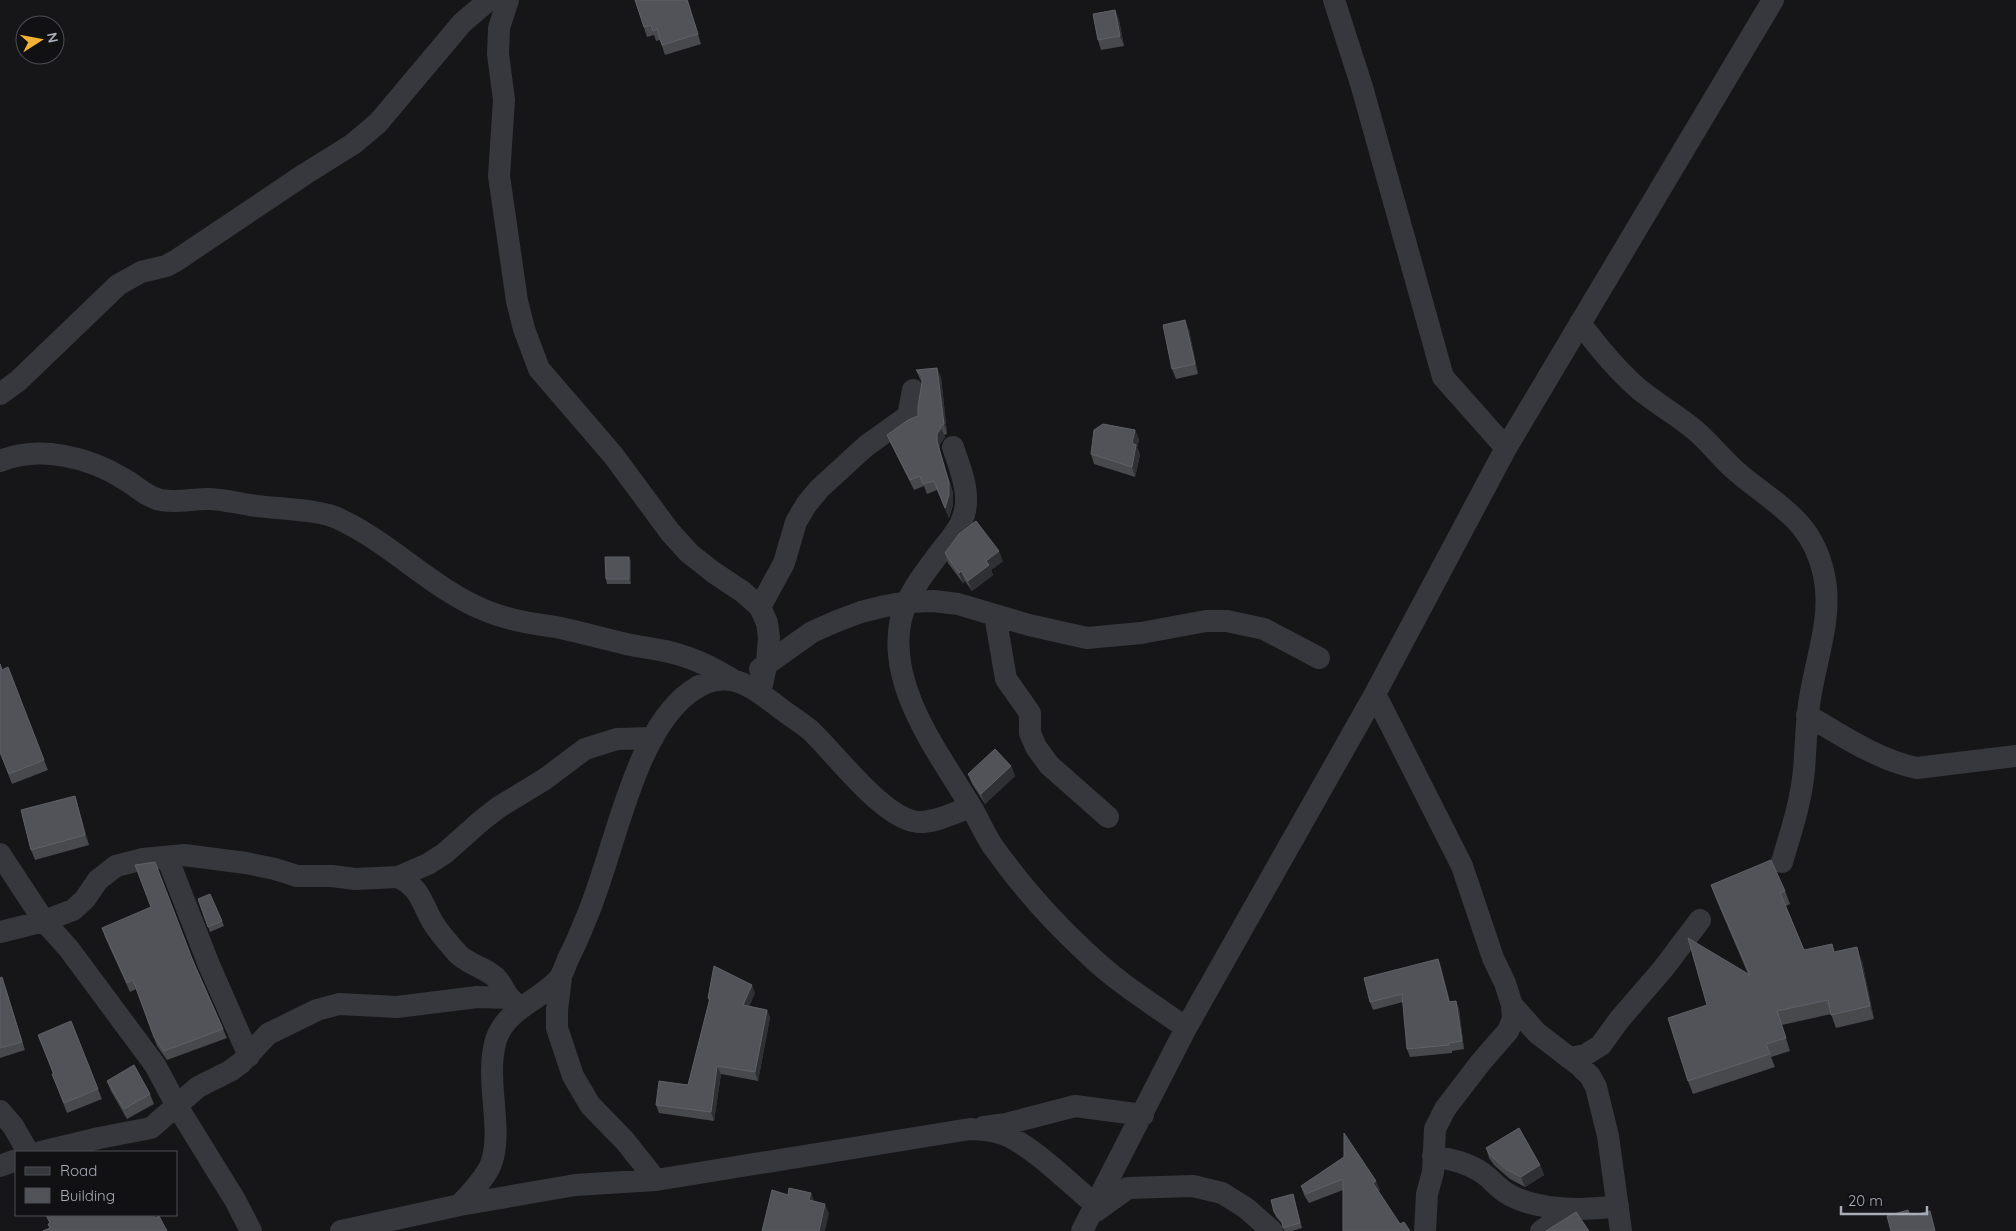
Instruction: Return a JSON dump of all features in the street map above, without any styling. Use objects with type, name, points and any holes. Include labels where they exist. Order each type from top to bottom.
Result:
[{"type":"street","points":[[0,394],[24,375],[118,285],[142,272],[166,266],[177,260],[352,144],[378,124],[462,23],[489,0]]},
{"type":"street","points":[[508,0],[499,28],[498,46],[504,100],[500,176],[517,301],[531,352],[539,368],[613,455],[670,532],[689,553],[743,592],[760,607],[768,623],[769,638],[767,662],[760,693]]},
{"type":"street","points":[[1334,0],[1362,87],[1442,377],[1506,448]]},
{"type":"street","points":[[1089,1217],[1186,1028],[1375,694],[1506,448],[1773,0]]},
{"type":"street","points":[[1580,323],[1602,351],[1630,381],[1698,433],[1736,471],[1777,501],[1798,520],[1817,548],[1824,576],[1825,620],[1807,715],[1804,770],[1800,794],[1795,821],[1782,862]]},
{"type":"street","points":[[760,607],[784,563],[796,522],[806,505],[819,489],[866,446],[908,416],[913,390]]},
{"type":"street","points":[[953,447],[967,499],[964,514],[955,535],[942,550],[906,602],[899,635],[900,660],[905,684],[920,720],[940,759],[971,806],[991,843],[1015,876],[1090,956],[1186,1028]]},
{"type":"street","points":[[0,461],[26,454],[73,458],[107,470],[123,478],[145,494],[163,500],[220,500],[325,514],[357,529],[407,561],[448,592],[490,613],[523,622],[678,654],[698,661],[760,693],[808,729],[873,797],[894,812],[919,822],[945,816],[971,806]]},
{"type":"street","points":[[656,1180],[625,1141],[590,1104],[573,1076],[557,1028],[557,1010],[561,978],[588,916],[612,847],[620,815],[653,738],[669,713],[683,697],[697,687],[711,681],[748,677],[812,632],[837,621],[861,612],[906,602],[934,600],[958,604],[1087,638],[1141,633],[1206,622],[1227,621],[1264,629],[1319,658]]},
{"type":"street","points":[[995,615],[1006,679],[1030,713],[1030,733],[1036,747],[1049,765],[1108,817]]},
{"type":"street","points":[[1375,694],[1462,866],[1512,1005],[1513,1019],[1508,1031],[1481,1062],[1442,1115],[1435,1129],[1433,1172],[1427,1194],[1425,1231]]},
{"type":"street","points":[[1807,715],[1902,765],[1918,768],[2016,756]]},
{"type":"street","points":[[0,932],[44,921],[73,910],[85,899],[98,880],[116,866],[143,859],[184,855],[218,858],[275,868],[297,876],[332,876],[355,879],[398,877],[428,864],[445,853],[499,807],[545,780],[585,749],[617,739],[653,738]]},
{"type":"street","points":[[0,854],[44,921],[69,949],[155,1065],[177,1106],[235,1200],[251,1231]]},
{"type":"street","points":[[167,856],[209,965],[249,1056]]},
{"type":"street","points":[[398,877],[409,882],[416,889],[433,923],[460,955],[490,972],[516,1002]]},
{"type":"street","points":[[1569,1058],[1584,1055],[1602,1045],[1619,1020],[1663,969],[1700,920]]},
{"type":"street","points":[[45,1151],[152,1128],[198,1087],[230,1072],[249,1056],[268,1034],[317,1010],[339,1004],[397,1008],[478,997],[516,1002],[551,987],[561,978]]},
{"type":"street","points":[[460,1205],[490,1167],[495,1152],[492,1058],[497,1038],[516,1002]]},
{"type":"street","points":[[1512,1005],[1537,1033],[1590,1076],[1596,1087],[1608,1136],[1621,1231]]},
{"type":"street","points":[[341,1231],[460,1205],[575,1185],[656,1180],[1006,1124],[1075,1106],[1143,1115]]},
{"type":"street","points":[[0,1110],[13,1126],[27,1151]]},
{"type":"street","points":[[970,1129],[991,1130],[1007,1136],[1026,1147],[1089,1217]]},
{"type":"street","points":[[1433,1156],[1464,1164],[1482,1173],[1506,1193],[1524,1202],[1572,1210],[1618,1206]]},
{"type":"street","points":[[0,1166],[15,1160]]},
{"type":"street","points":[[1089,1217],[1128,1188],[1193,1186],[1222,1193],[1246,1208],[1272,1231]]},
{"type":"street","points":[[1541,1231],[1572,1210]]},
{"type":"building","points":[[635,0],[687,0],[698,34],[662,45],[657,29],[653,31],[651,25],[644,27]]},
{"type":"building","points":[[1115,10],[1120,36],[1098,40],[1093,14]]},
{"type":"building","points":[[1185,320],[1195,364],[1172,369],[1163,325]]},
{"type":"building","points":[[937,368],[944,424],[940,426],[937,441],[949,483],[949,495],[945,508],[934,481],[923,484],[920,476],[910,480],[887,435],[908,420],[918,416],[922,376],[916,370]]},
{"type":"building","points":[[1103,424],[1135,430],[1132,443],[1136,445],[1132,467],[1091,454],[1094,430]]},
{"type":"building","points":[[976,521],[999,551],[986,561],[989,565],[968,581],[961,571],[959,573],[945,553],[959,534]]},
{"type":"building","points":[[605,557],[629,557],[629,579],[606,579]]},
{"type":"building","points":[[0,664],[2,670],[8,667],[44,760],[9,774],[0,752]]},
{"type":"building","points":[[995,749],[1011,766],[981,794],[968,774]]},
{"type":"building","points":[[75,796],[85,835],[31,850],[21,810]]},
{"type":"building","points":[[1771,860],[1785,891],[1780,893],[1804,950],[1832,944],[1834,952],[1857,947],[1870,1006],[1831,1015],[1828,1000],[1777,1011],[1786,1038],[1766,1044],[1770,1054],[1688,1081],[1668,1018],[1707,1005],[1688,938],[1750,975],[1711,885]]},
{"type":"building","points":[[155,862],[193,961],[223,1029],[164,1051],[154,1037],[133,980],[127,983],[102,928],[151,907],[135,865]]},
{"type":"building","points":[[210,894],[222,921],[208,927],[198,899]]},
{"type":"building","points":[[1438,959],[1449,1002],[1456,1001],[1462,1041],[1449,1043],[1449,1045],[1407,1049],[1402,994],[1370,1002],[1364,978]]},
{"type":"building","points":[[714,966],[752,985],[743,1005],[767,1010],[755,1072],[717,1066],[711,1112],[656,1105],[659,1081],[688,1085],[710,998],[708,998]]},
{"type":"building","points":[[2,977],[22,1042],[0,1048],[0,978]]},
{"type":"building","points":[[71,1021],[98,1089],[64,1103],[38,1035]]},
{"type":"building","points":[[134,1065],[150,1094],[124,1109],[107,1081]]},
{"type":"building","points":[[1519,1128],[1540,1165],[1521,1177],[1506,1169],[1490,1155],[1486,1148]]},
{"type":"building","points":[[1344,1133],[1376,1181],[1373,1183],[1400,1224],[1404,1222],[1410,1231],[1343,1231],[1343,1179],[1306,1194],[1301,1186],[1344,1157]]},
{"type":"building","points":[[789,1188],[811,1193],[809,1200],[825,1204],[819,1231],[762,1231],[772,1190],[788,1195]]},
{"type":"building","points":[[1293,1194],[1300,1223],[1283,1228],[1282,1221],[1274,1212],[1271,1200]]},
{"type":"building","points":[[1908,1210],[1910,1216],[1930,1211],[1935,1231],[1891,1231],[1887,1216]]},
{"type":"building","points":[[1576,1212],[1589,1231],[1546,1231]]},
{"type":"building","points":[[46,1216],[154,1216],[155,1218],[159,1216],[167,1231],[43,1231],[50,1228],[48,1224],[50,1223]]}]
